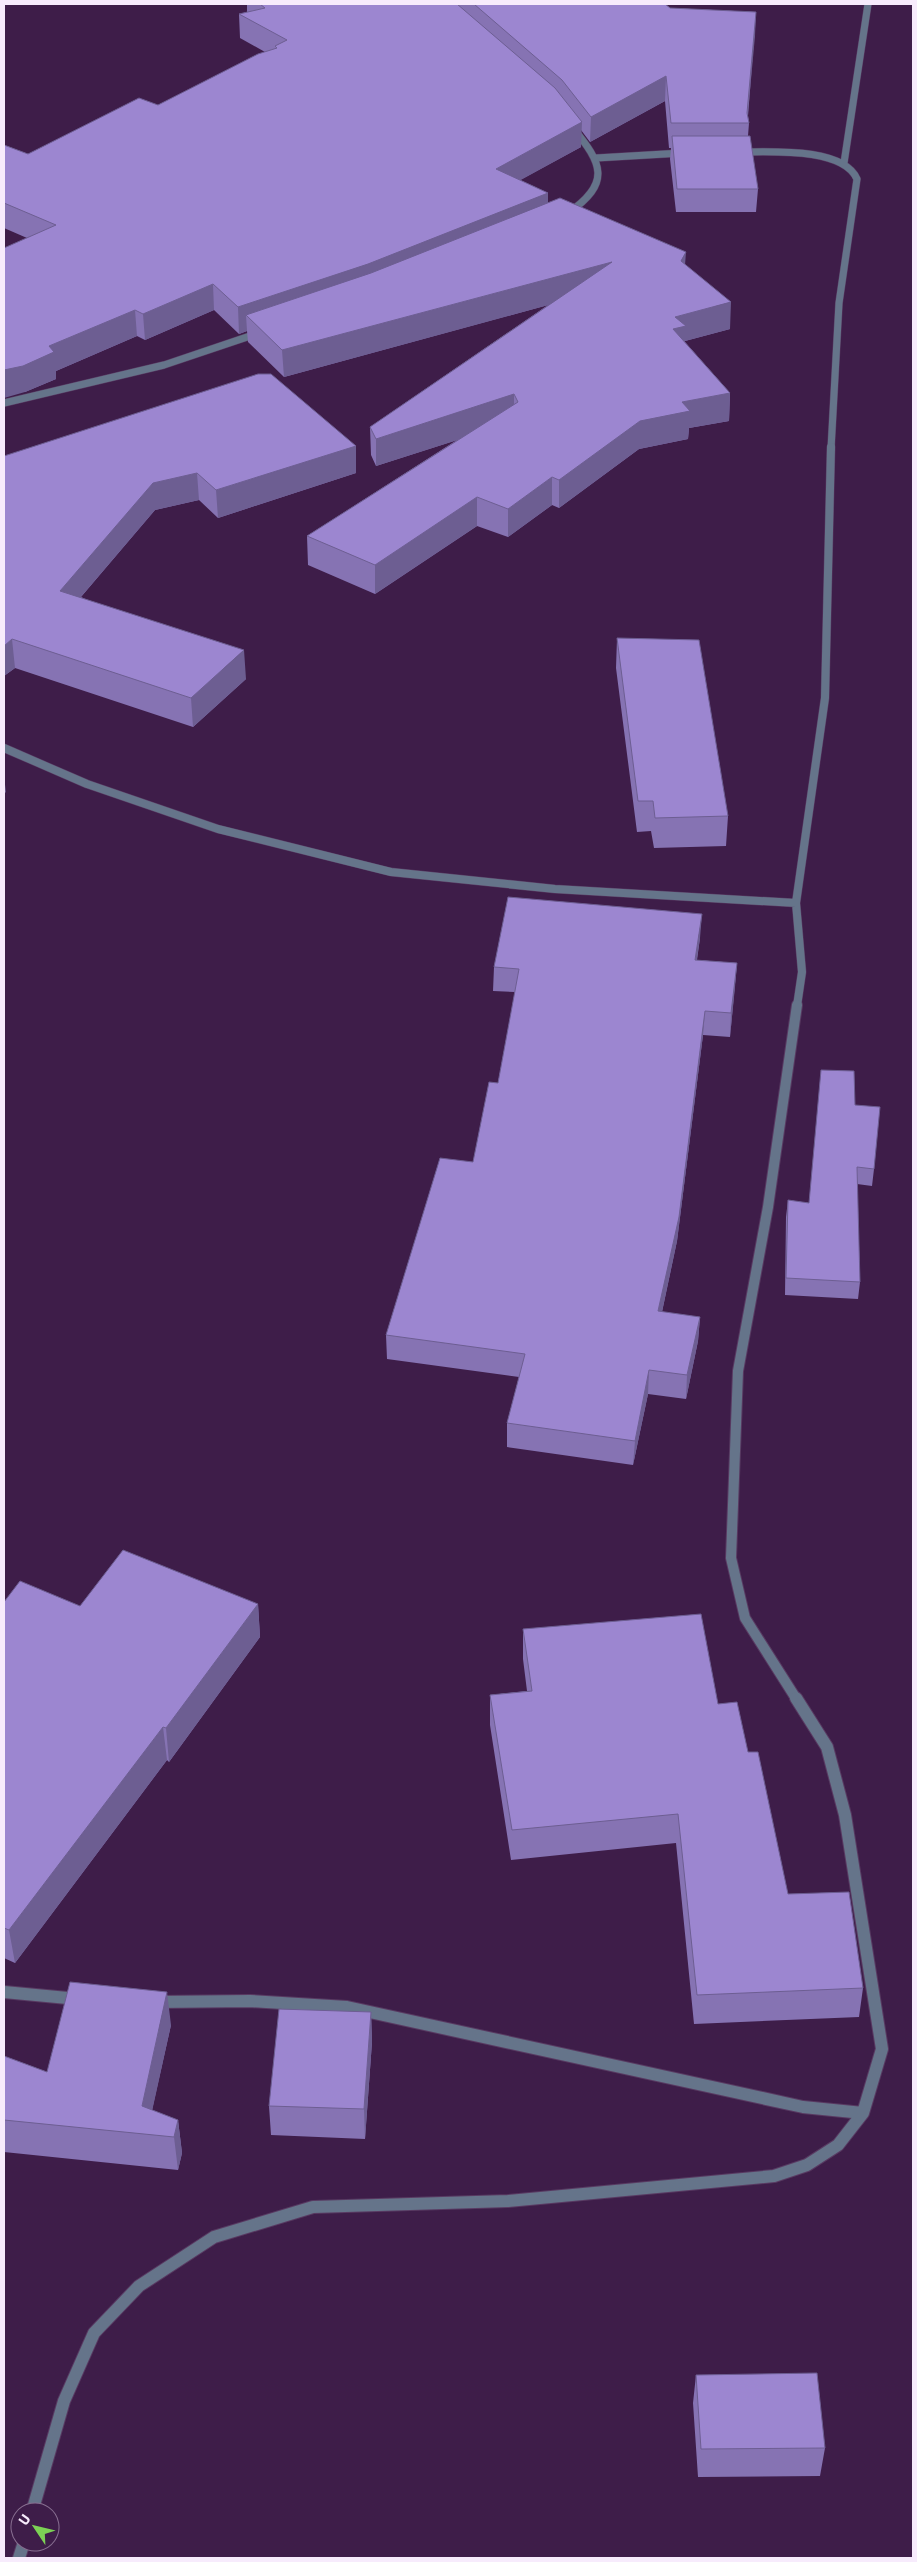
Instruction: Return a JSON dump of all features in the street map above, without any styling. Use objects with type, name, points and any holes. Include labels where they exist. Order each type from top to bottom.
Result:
[{"type":"street","points":[[844,163],[868,4]]},
{"type":"street","points":[[559,219],[580,206],[594,190],[598,176],[596,158],[569,123]]},
{"type":"street","points":[[596,158],[691,152]]},
{"type":"street","points":[[35,2502],[64,2401],[94,2333],[139,2286],[214,2237],[313,2207],[508,2201],[774,2176],[807,2165],[838,2145],[863,2114],[882,2049],[845,1815],[827,1747],[745,1618],[731,1558],[738,1371],[768,1207],[802,972],[796,903],[825,698],[835,361],[839,303],[857,179],[854,171],[844,163],[802,155],[724,152]]},
{"type":"street","points":[[4,403],[164,365],[267,330]]},
{"type":"street","points":[[4,748],[87,784],[218,829],[391,872],[555,889],[796,903]]},
{"type":"street","points":[[4,1992],[88,2000]]},
{"type":"street","points":[[145,2002],[250,2001],[347,2007],[803,2107],[863,2114]]},
{"type":"building","points":[[260,4],[457,4],[555,88],[582,122],[496,169],[548,193],[368,264],[238,307],[213,284],[143,314],[135,310],[49,346],[54,352],[23,366],[4,370],[4,248],[56,225],[4,203],[4,145],[28,154],[139,98],[158,105],[258,54],[277,48],[275,46],[287,40],[239,14],[265,8]]},
{"type":"building","points":[[474,4],[665,4],[670,8],[756,12],[747,113],[749,123],[671,123],[666,76],[591,117],[562,80]]},
{"type":"building","points":[[672,136],[750,136],[758,189],[677,189]]},
{"type":"building","points":[[560,198],[686,252],[681,261],[731,302],[675,317],[686,326],[673,329],[730,393],[682,402],[690,411],[640,421],[559,480],[552,477],[508,509],[477,497],[375,565],[307,536],[518,402],[514,394],[376,439],[370,427],[612,262],[282,350],[246,315],[371,273]]},
{"type":"building","points":[[258,374],[271,374],[356,446],[216,490],[197,473],[153,483],[60,591],[244,650],[191,698],[12,639],[4,646],[4,456]]},
{"type":"building","points":[[617,638],[699,640],[728,816],[655,818],[653,801],[638,801]]},
{"type":"building","points":[[508,897],[702,914],[695,960],[737,963],[731,1013],[705,1011],[679,1217],[658,1311],[700,1317],[687,1375],[649,1370],[635,1441],[507,1423],[525,1354],[386,1335],[440,1158],[473,1162],[489,1082],[498,1083],[519,969],[494,967]]},
{"type":"building","points":[[821,1070],[854,1071],[855,1105],[880,1107],[874,1169],[857,1167],[860,1282],[786,1278],[788,1200],[809,1203]]},
{"type":"building","points":[[123,1550],[258,1604],[166,1728],[163,1727],[9,1930],[4,1928],[4,1602],[20,1581],[80,1606]]},
{"type":"building","points":[[701,1614],[718,1704],[737,1702],[748,1752],[758,1752],[788,1894],[849,1892],[863,1988],[697,1995],[678,1814],[512,1830],[490,1695],[532,1691],[523,1629]]},
{"type":"building","points":[[70,1982],[167,1992],[142,2106],[178,2120],[174,2137],[4,2120],[4,2056],[47,2072]]},
{"type":"building","points":[[279,2009],[371,2012],[364,2109],[269,2106]]},
{"type":"building","points":[[817,2373],[825,2448],[701,2449],[696,2375]]}]
